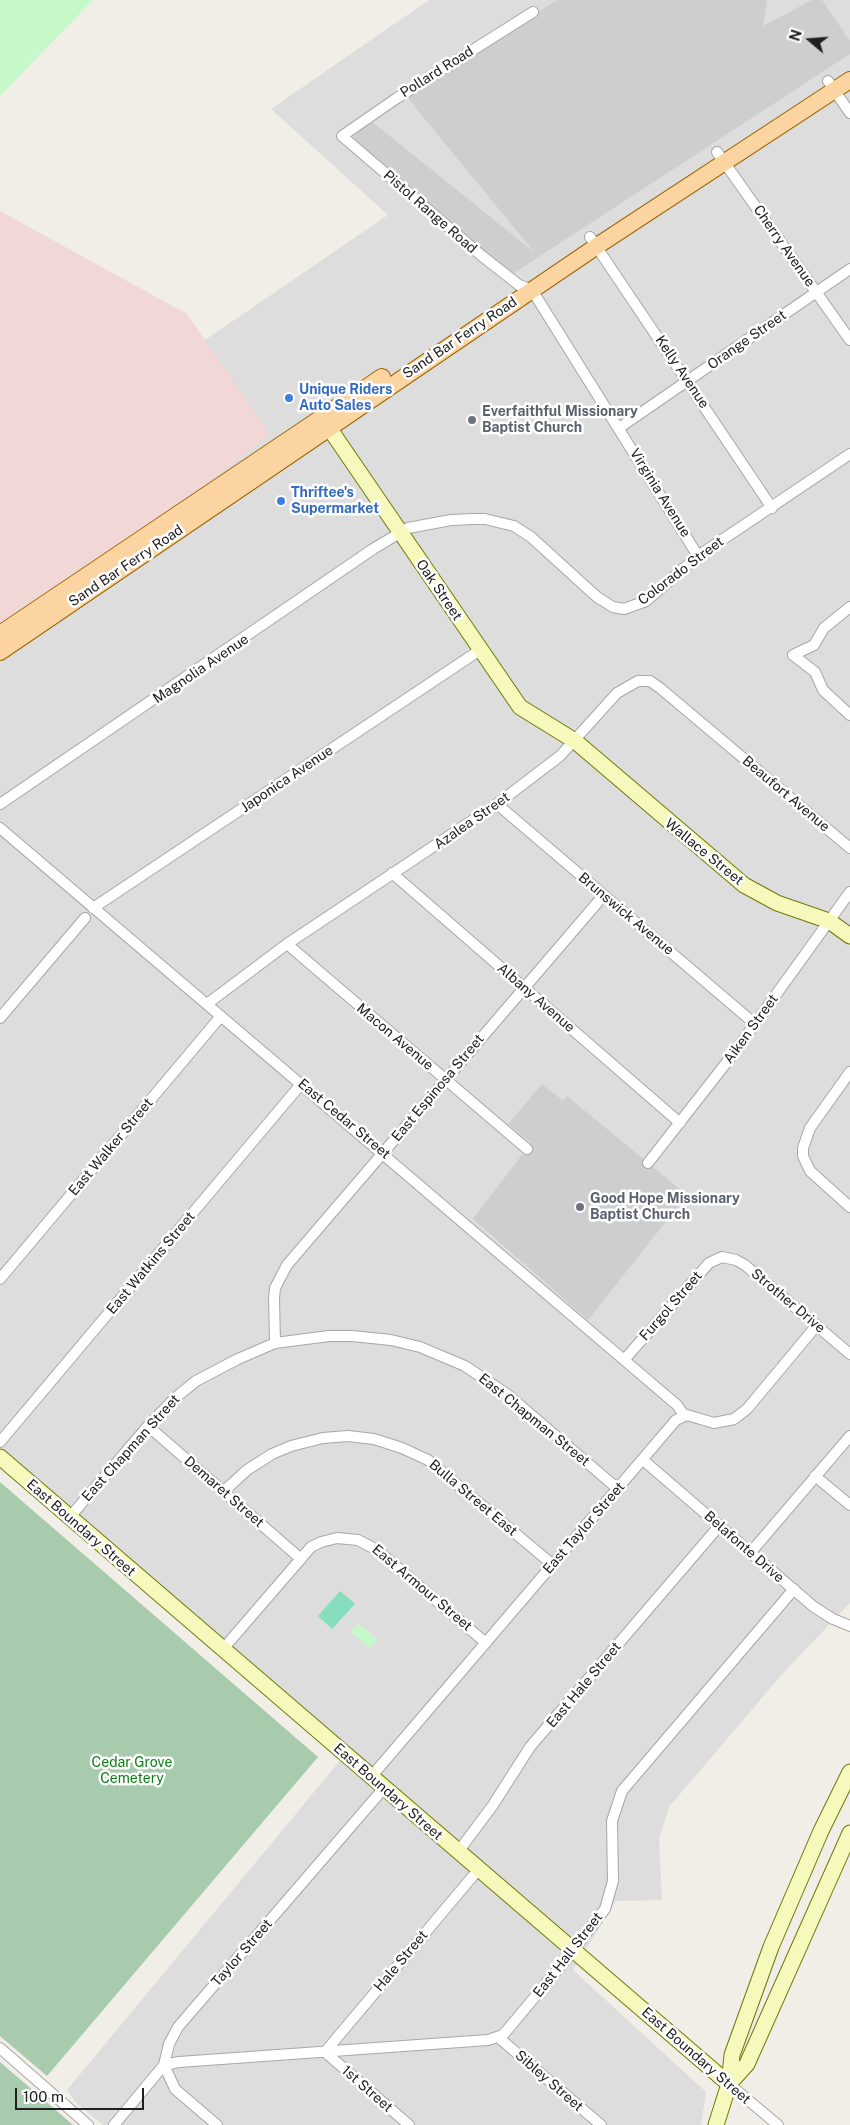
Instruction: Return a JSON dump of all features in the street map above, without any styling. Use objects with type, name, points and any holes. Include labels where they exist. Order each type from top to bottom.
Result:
[{"type":"main road","name":"Sand Bar Ferry Road","points":[[0,652],[325,423],[721,156],[831,86],[850,68]]},
{"type":"main road","name":"Sand Bar Ferry Road","points":[[831,86],[850,80]]},
{"type":"main road","name":"Sand Bar Ferry Road","points":[[0,634],[325,423]]},
{"type":"main road","name":"Oak Street","points":[[325,423],[520,707],[575,742]]},
{"type":"main road","name":"Wallace Street","points":[[575,742],[744,885],[777,903],[828,920],[850,936]]},
{"type":"main road","name":"East Boundary Street","points":[[0,1458],[729,2084]]},
{"type":"main road","points":[[716,2125],[729,2084],[732,2056],[788,1902],[850,1772]]},
{"type":"main road","points":[[729,2084],[748,2064],[813,1912],[850,1833]]},
{"type":"main road","points":[[788,1902],[813,1912]]},
{"type":"street","name":"Pollard Road","points":[[342,136],[397,98],[533,12]]},
{"type":"street","points":[[831,86],[850,113]]},
{"type":"street","name":"Pistol Range Road","points":[[342,136],[525,287]]},
{"type":"street","name":"Cherry Avenue","points":[[721,156],[850,340]]},
{"type":"street","name":"Kelly Avenue","points":[[594,241],[772,508]]},
{"type":"street","name":"Orange Street","points":[[619,428],[850,269]]},
{"type":"street","name":"Virginia Avenue","points":[[525,287],[619,428],[698,556]]},
{"type":"street","name":"Colorado Street","points":[[400,532],[422,525],[473,519],[495,521],[514,526],[535,540],[596,597],[618,609],[628,608],[646,601],[698,556],[850,454]]},
{"type":"street","name":"Magnolia Avenue","points":[[0,804],[400,532]]},
{"type":"street","points":[[850,607],[824,628],[814,645],[793,655],[815,672],[822,690],[850,715]]},
{"type":"street","name":"Japonica Avenue","points":[[93,908],[480,650]]},
{"type":"street","name":"Azalea Street","points":[[207,1004],[287,944],[497,804],[560,756],[618,694],[631,684],[643,680],[655,684],[721,739]]},
{"type":"street","name":"Beaufort Avenue","points":[[721,739],[850,848]]},
{"type":"street","name":"Brunswick Avenue","points":[[497,804],[754,1024]]},
{"type":"street","name":"East Cedar Street","points":[[0,828],[383,1152],[677,1405],[684,1415]]},
{"type":"street","name":"Albany Avenue","points":[[392,873],[680,1122]]},
{"type":"street","name":"Aiken Street","points":[[648,1162],[754,1024],[850,892]]},
{"type":"street","name":"East Espinosa Street","points":[[275,1343],[274,1298],[276,1288],[287,1265],[603,896]]},
{"type":"street","points":[[0,1018],[85,918]]},
{"type":"street","name":"Macon Avenue","points":[[287,944],[527,1149]]},
{"type":"street","name":"East Walker Street","points":[[0,1279],[222,1016]]},
{"type":"street","points":[[850,1072],[810,1128],[803,1144],[803,1156],[810,1171],[850,1207]]},
{"type":"street","name":"East Watkins Street","points":[[0,1442],[302,1084]]},
{"type":"street","name":"Furgol Street","points":[[624,1360],[710,1262],[722,1257]]},
{"type":"street","name":"Strother Drive","points":[[722,1257],[736,1260],[745,1265],[850,1354]]},
{"type":"street","points":[[684,1415],[714,1423],[734,1419],[747,1409],[817,1325]]},
{"type":"street","name":"East Chapman Street","points":[[69,1518],[148,1426],[174,1398],[196,1381],[238,1359],[275,1343],[329,1336],[366,1336],[404,1343],[450,1358],[480,1375],[508,1395],[618,1489]]},
{"type":"street","name":"East Taylor Street","points":[[371,1777],[676,1420],[684,1415]]},
{"type":"street","name":"Demaret Street","points":[[148,1426],[301,1558]]},
{"type":"street","name":"Bulla Street East","points":[[223,1492],[247,1470],[272,1454],[291,1446],[323,1438],[348,1436],[374,1439],[402,1448],[428,1460],[553,1565]]},
{"type":"street","points":[[751,1552],[850,1436]]},
{"type":"street","name":"Belafonte Drive","points":[[643,1460],[821,1613],[850,1626]]},
{"type":"street","points":[[815,1476],[850,1505]]},
{"type":"street","name":"East Hale Street","points":[[458,1852],[493,1805],[530,1747],[720,1525]]},
{"type":"street","name":"East Armour Street","points":[[223,1649],[311,1548],[328,1540],[346,1538],[367,1543],[386,1556],[486,1643]]},
{"type":"street","name":"East Hall Street","points":[[498,2037],[509,2028],[573,1951],[600,1917],[608,1902],[613,1881],[612,1821],[622,1791],[794,1589]]},
{"type":"street","name":"Taylor Street","points":[[114,2125],[164,2065],[169,2044],[178,2027],[384,1788]]},
{"type":"street","name":"Hale Street","points":[[325,2052],[478,1870]]},
{"type":"street","points":[[217,2125],[175,2089],[164,2065],[179,2062],[488,2040],[498,2037]]},
{"type":"street","name":"Sibley Street","points":[[498,2037],[600,2125]]},
{"type":"street","points":[[0,2048],[88,2125]]},
{"type":"street","name":"1st Street","points":[[325,2052],[409,2125]]},
{"type":"street","name":"East Boundary Street","points":[[729,2084],[778,2125]]},
{"type":"shaded area","points":[[429,0],[850,0],[850,1603],[783,1673],[669,1807],[659,1838],[662,1900],[616,1901],[573,1970],[706,2092],[701,2125],[103,2125],[76,2103],[67,2090],[348,1751],[32,1478],[0,1447],[0,639],[205,340],[388,215],[271,109]]},
{"type":"shaded area","points":[[557,0],[767,0],[763,26],[812,0],[822,0],[850,41],[850,54],[514,273],[494,261],[352,138],[371,121],[535,253],[406,96]]},
{"type":"shaded area","points":[[0,211],[187,314],[270,434],[162,521],[0,639]]},
{"type":"shaded area","name":"Good Hope Missionary Baptist Church","points":[[542,1084],[563,1101],[567,1096],[687,1195],[588,1320],[473,1219],[531,1143],[508,1124]]},
{"type":"green space","points":[[0,0],[93,0],[0,96]]},
{"type":"green space","name":"Cedar Grove Cemetery","points":[[0,1482],[318,1757],[47,2076],[0,2036]]},
{"type":"green space","points":[[340,1591],[355,1604],[332,1629],[318,1616]]},
{"type":"green space","points":[[358,1623],[377,1639],[370,1648],[350,1632]]},
{"type":"green space","points":[[0,2062],[73,2125],[0,2125]]},
{"type":"place","name":"Unique Riders Auto Sales","points":[[289,398]]},
{"type":"place","name":"Everfaithful Missionary Baptist Church","points":[[472,420]]},
{"type":"place","name":"Thriftee's Supermarket","points":[[281,501]]},
{"type":"place","name":"Good Hope Missionary Baptist Church","points":[[580,1207]]}]
